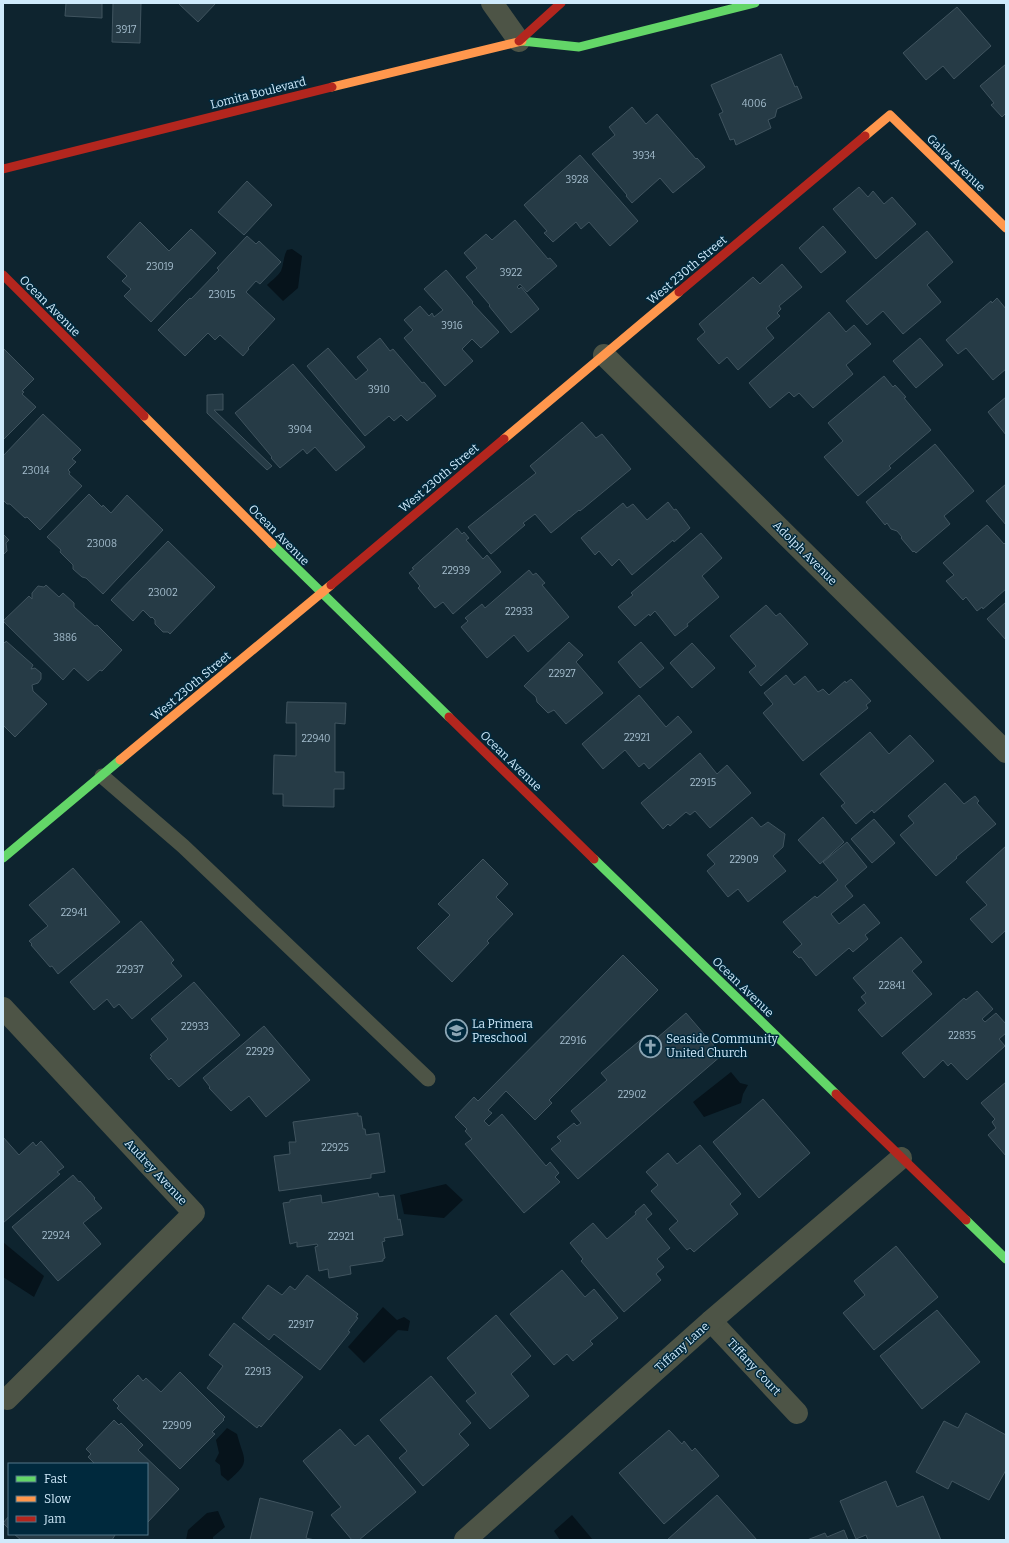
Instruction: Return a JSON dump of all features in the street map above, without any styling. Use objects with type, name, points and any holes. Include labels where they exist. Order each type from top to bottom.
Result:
[{"type":"street","points":[[492,3],[519,41]]},
{"type":"street","name":"Lomita Boulevard","points":[[519,41],[561,3]]},
{"type":"street","name":"Lomita Boulevard","points":[[3,169],[519,41],[579,47],[755,3]]},
{"type":"street","name":"Galva Avenue","points":[[890,115],[1006,228]]},
{"type":"street","name":"West 230th Street","points":[[3,858],[890,115]]},
{"type":"street","name":"Ocean Avenue","points":[[3,276],[321,593],[1006,1259]]},
{"type":"street","name":"Adolph Avenue","points":[[604,355],[1006,752]]},
{"type":"street","name":"Audrey Avenue","points":[[3,1008],[194,1212],[7,1400]]},
{"type":"street","name":"Tiffany Lane","points":[[466,1540],[711,1321],[901,1158]]},
{"type":"street","name":"Tiffany Court","points":[[711,1321],[797,1413]]},
{"type":"lane","points":[[102,776],[183,846],[428,1079]]},
{"type":"shaded area","points":[[292,249],[302,256],[298,288],[283,301],[267,285],[281,271],[287,250]]},
{"type":"shaded area","points":[[731,1072],[740,1083],[748,1085],[743,1094],[741,1103],[704,1117],[693,1102]]},
{"type":"shaded area","points":[[446,1184],[463,1200],[444,1218],[404,1214],[400,1195]]},
{"type":"shaded area","points":[[3,1242],[44,1276],[34,1297],[3,1277]]},
{"type":"shaded area","points":[[383,1307],[397,1320],[404,1317],[410,1321],[408,1331],[398,1330],[364,1363],[348,1347]]},
{"type":"shaded area","points":[[227,1428],[237,1434],[244,1455],[241,1469],[228,1481],[221,1475],[220,1465],[215,1461],[219,1453],[216,1440]]},
{"type":"shaded area","points":[[218,1511],[225,1527],[213,1537],[213,1540],[186,1540],[188,1530],[207,1513]]},
{"type":"shaded area","points":[[572,1515],[593,1540],[560,1540],[554,1531]]},
{"type":"building","points":[[66,3],[102,3],[102,18],[65,16]]},
{"type":"building","points":[[113,3],[141,3],[140,43],[112,42]]},
{"type":"building","points":[[178,3],[216,3],[198,22]]},
{"type":"building","points":[[957,7],[991,46],[954,79],[943,66],[926,80],[903,53]]},
{"type":"building","points":[[781,54],[795,87],[797,86],[802,98],[777,109],[775,117],[768,120],[771,128],[736,145],[734,139],[730,140],[719,114],[723,112],[711,85]]},
{"type":"building","points":[[1006,64],[1006,115],[1005,114],[1002,117],[991,105],[994,103],[980,86]]},
{"type":"building","points":[[632,107],[646,124],[657,114],[696,159],[697,158],[705,167],[673,193],[660,178],[632,203],[592,154],[615,135],[609,127]]},
{"type":"building","points":[[580,155],[638,221],[610,246],[589,222],[581,229],[576,222],[553,242],[544,233],[547,231],[524,205]]},
{"type":"building","points":[[247,181],[272,205],[244,235],[218,212]]},
{"type":"building","points":[[859,187],[868,197],[873,191],[884,204],[892,197],[916,224],[876,259],[833,209]]},
{"type":"building","points":[[515,220],[548,259],[550,258],[557,266],[527,292],[520,284],[517,287],[519,289],[521,287],[539,309],[511,333],[466,277],[477,268],[464,253],[486,234],[492,240]]},
{"type":"building","points":[[140,222],[169,251],[191,229],[216,253],[151,322],[124,296],[131,289],[122,281],[127,276],[107,257]]},
{"type":"building","points":[[823,226],[846,252],[821,273],[799,248]]},
{"type":"building","points":[[927,231],[953,262],[927,285],[941,302],[903,334],[883,311],[867,325],[846,301]]},
{"type":"building","points":[[247,236],[256,244],[259,241],[281,262],[260,284],[256,281],[246,292],[275,319],[248,348],[249,349],[243,356],[220,335],[215,340],[208,333],[185,356],[158,330],[219,270],[217,268]]},
{"type":"building","points":[[782,264],[802,287],[779,306],[781,309],[777,313],[780,316],[766,328],[774,338],[738,370],[727,357],[719,364],[697,339],[705,332],[699,324],[753,277],[760,284]]},
{"type":"building","points":[[446,270],[473,302],[472,303],[499,332],[481,348],[472,339],[462,349],[473,361],[445,386],[404,338],[413,330],[404,320],[420,306],[429,316],[432,313],[434,317],[443,310],[424,289]]},
{"type":"building","points":[[997,298],[1006,309],[1006,369],[993,380],[966,348],[958,354],[946,340],[991,301],[992,303]]},
{"type":"building","points":[[829,312],[846,332],[854,325],[871,344],[846,365],[853,374],[813,408],[799,393],[794,397],[789,392],[770,408],[749,383]]},
{"type":"building","points":[[380,338],[390,351],[393,349],[422,383],[424,382],[436,396],[407,421],[401,415],[394,421],[389,416],[365,436],[307,366],[328,348],[356,380],[368,370],[357,357]]},
{"type":"building","points":[[920,338],[943,365],[916,388],[893,361]]},
{"type":"building","points":[[3,348],[34,379],[22,391],[24,392],[22,394],[36,407],[3,440]]},
{"type":"building","points":[[293,364],[365,447],[336,471],[315,447],[307,454],[303,449],[280,468],[235,413]]},
{"type":"building","points":[[884,376],[893,387],[895,385],[906,397],[904,398],[931,430],[889,466],[891,468],[858,496],[824,457],[843,441],[828,423]]},
{"type":"building","points":[[223,394],[223,410],[214,410],[272,466],[267,470],[207,413],[207,395]]},
{"type":"building","points":[[1006,397],[1006,435],[988,412]]},
{"type":"building","points":[[43,414],[81,450],[72,459],[76,462],[68,470],[70,472],[69,474],[82,486],[40,530],[27,517],[25,518],[10,504],[7,504],[3,500],[3,456]]},
{"type":"building","points":[[582,422],[596,438],[602,434],[631,469],[551,533],[535,514],[523,523],[525,525],[491,554],[468,527],[536,473],[530,466]]},
{"type":"building","points":[[935,444],[974,491],[944,516],[950,524],[916,553],[914,551],[913,552],[897,531],[891,529],[887,523],[885,525],[866,502]]},
{"type":"building","points":[[1006,484],[1006,525],[986,501]]},
{"type":"building","points":[[89,494],[102,507],[103,505],[111,513],[127,495],[163,530],[103,594],[86,578],[82,577],[73,569],[73,565],[60,552],[61,550],[47,537]]},
{"type":"building","points":[[668,502],[674,510],[676,509],[690,528],[674,542],[673,540],[632,575],[619,559],[612,566],[599,551],[595,555],[581,538],[623,503],[627,508],[633,504],[647,520]]},
{"type":"building","points":[[987,525],[1004,544],[1006,542],[1006,589],[983,609],[982,607],[977,611],[966,597],[963,600],[946,581],[954,575],[943,563]]},
{"type":"building","points":[[457,528],[462,534],[464,532],[469,538],[466,540],[483,559],[487,555],[501,572],[453,614],[443,602],[435,608],[418,588],[420,586],[409,573],[414,569],[412,568]]},
{"type":"building","points":[[701,533],[722,558],[702,576],[719,597],[675,636],[655,611],[635,626],[618,607],[633,595],[631,593]]},
{"type":"building","points":[[3,534],[9,540],[6,543],[7,551],[3,555]]},
{"type":"building","points":[[168,541],[215,587],[170,634],[168,632],[163,632],[155,624],[155,620],[143,610],[133,621],[111,600]]},
{"type":"building","points":[[529,570],[533,575],[536,573],[545,583],[542,585],[569,617],[528,652],[514,635],[487,658],[461,627],[468,621],[465,618],[482,604],[485,608]]},
{"type":"building","points":[[46,585],[59,597],[63,593],[74,603],[74,607],[95,626],[97,625],[122,650],[102,671],[100,670],[88,681],[74,668],[63,680],[3,621],[29,596],[32,599],[32,593],[38,586],[44,587]]},
{"type":"building","points":[[1006,602],[1006,640],[987,619]]},
{"type":"building","points":[[766,605],[776,616],[780,613],[808,644],[761,686],[749,672],[756,666],[730,636]]},
{"type":"building","points":[[3,641],[5,643],[6,641],[33,665],[31,669],[35,668],[41,673],[41,679],[38,683],[32,685],[33,691],[47,704],[15,737],[3,725]]},
{"type":"building","points":[[569,642],[583,655],[576,662],[603,693],[566,724],[554,710],[548,713],[537,702],[536,697],[524,686]]},
{"type":"building","points":[[641,642],[664,668],[640,688],[618,662]]},
{"type":"building","points":[[692,643],[715,668],[692,688],[670,663]]},
{"type":"building","points":[[786,675],[794,685],[805,676],[818,692],[823,689],[829,695],[845,681],[846,683],[851,679],[871,701],[866,705],[868,708],[803,761],[763,713],[773,704],[764,693]]},
{"type":"building","points":[[639,695],[666,727],[678,716],[692,732],[649,769],[644,763],[639,767],[625,750],[603,769],[582,744]]},
{"type":"building","points":[[287,702],[346,703],[345,724],[335,723],[335,772],[344,772],[344,789],[334,789],[334,807],[283,806],[283,794],[273,794],[274,755],[296,756],[296,723],[286,723]]},
{"type":"building","points":[[870,732],[889,754],[910,735],[934,761],[874,813],[872,810],[856,824],[841,806],[845,803],[820,774]]},
{"type":"building","points":[[700,753],[717,774],[727,765],[751,793],[710,828],[695,811],[690,815],[686,812],[670,826],[668,824],[663,829],[641,803]]},
{"type":"building","points":[[945,783],[964,804],[975,796],[979,801],[977,803],[996,824],[956,857],[957,858],[936,876],[900,835],[914,823],[908,816]]},
{"type":"building","points":[[752,817],[761,827],[768,822],[785,834],[783,847],[773,856],[786,871],[748,902],[738,889],[728,897],[707,871],[715,864],[707,855]]},
{"type":"building","points":[[823,817],[844,842],[820,864],[798,840]]},
{"type":"building","points":[[874,819],[895,843],[872,863],[851,839]]},
{"type":"building","points":[[847,842],[867,867],[845,886],[853,896],[831,914],[839,924],[864,904],[880,923],[865,935],[868,939],[853,952],[849,948],[816,976],[801,957],[799,958],[793,952],[802,944],[783,922],[815,896],[817,898],[838,880],[823,862]]},
{"type":"building","points":[[1006,846],[1006,930],[992,943],[970,919],[987,905],[966,882]]},
{"type":"building","points":[[483,859],[508,884],[496,897],[513,914],[487,941],[489,943],[452,982],[417,948],[450,915],[438,904]]},
{"type":"building","points":[[73,868],[120,922],[58,974],[52,966],[50,967],[29,941],[48,926],[29,905]]},
{"type":"building","points":[[141,921],[174,960],[171,963],[182,976],[132,1019],[119,1004],[114,1008],[107,999],[94,1010],[70,982]]},
{"type":"building","points":[[901,937],[922,962],[912,971],[932,994],[882,1037],[858,1010],[866,1003],[861,997],[866,993],[853,978]]},
{"type":"building","points":[[623,955],[658,990],[549,1100],[552,1103],[535,1120],[506,1091],[488,1110],[492,1113],[484,1121],[489,1126],[502,1114],[546,1166],[550,1162],[559,1173],[555,1177],[560,1182],[524,1213],[465,1144],[472,1139],[465,1131],[467,1129],[455,1117],[474,1097],[478,1101]]},
{"type":"building","points":[[194,982],[240,1035],[179,1087],[171,1078],[169,1080],[150,1058],[152,1056],[150,1055],[168,1039],[151,1019]]},
{"type":"building","points":[[977,991],[993,1009],[982,1019],[985,1022],[996,1013],[1006,1024],[1006,1033],[999,1039],[1005,1046],[967,1080],[951,1063],[948,1066],[943,1060],[924,1078],[902,1053],[964,998],[966,1000]]},
{"type":"building","points":[[686,1013],[722,1055],[578,1179],[551,1149],[561,1141],[557,1137],[574,1123],[577,1126],[581,1123],[571,1111],[607,1080],[601,1073],[644,1037],[650,1044]]},
{"type":"building","points":[[264,1026],[310,1080],[266,1117],[249,1096],[231,1111],[209,1088],[210,1087],[203,1078]]},
{"type":"building","points":[[1006,1082],[1006,1156],[988,1135],[996,1128],[992,1122],[995,1119],[981,1103]]},
{"type":"building","points":[[763,1099],[810,1153],[759,1198],[713,1142]]},
{"type":"building","points":[[358,1113],[358,1116],[361,1116],[363,1129],[365,1129],[366,1135],[379,1133],[385,1172],[371,1174],[371,1178],[279,1191],[274,1156],[290,1154],[289,1142],[296,1142],[293,1122]]},
{"type":"building","points":[[3,1137],[19,1155],[33,1142],[36,1146],[41,1141],[64,1167],[57,1172],[60,1174],[3,1223]]},
{"type":"building","points":[[700,1145],[741,1194],[730,1204],[738,1214],[694,1252],[690,1248],[687,1250],[669,1229],[678,1221],[651,1191],[658,1185],[646,1172],[668,1153],[677,1164]]},
{"type":"building","points":[[73,1175],[95,1198],[94,1199],[102,1208],[83,1223],[101,1244],[58,1281],[12,1227]]},
{"type":"building","points":[[378,1193],[379,1197],[394,1195],[398,1220],[400,1219],[403,1235],[384,1238],[385,1241],[382,1242],[385,1258],[383,1261],[350,1266],[351,1274],[329,1278],[328,1269],[319,1271],[315,1247],[318,1246],[317,1244],[297,1247],[297,1242],[290,1244],[283,1203],[290,1202],[290,1200],[321,1195],[322,1203]]},
{"type":"building","points":[[644,1204],[652,1214],[646,1219],[670,1248],[657,1259],[664,1267],[656,1274],[661,1280],[624,1312],[581,1261],[583,1259],[570,1243],[593,1223],[607,1239],[636,1214],[635,1212]]},
{"type":"building","points":[[896,1246],[938,1297],[874,1350],[843,1313],[865,1295],[854,1281]]},
{"type":"building","points":[[562,1270],[585,1297],[594,1289],[618,1318],[590,1341],[593,1344],[573,1361],[567,1354],[554,1365],[510,1314]]},
{"type":"building","points":[[307,1275],[358,1314],[356,1317],[358,1318],[348,1331],[350,1332],[320,1370],[274,1334],[269,1340],[242,1318],[268,1285],[282,1295],[290,1286],[295,1290]]},
{"type":"building","points":[[937,1310],[980,1362],[922,1409],[880,1356]]},
{"type":"building","points":[[496,1315],[531,1356],[511,1374],[529,1396],[490,1429],[466,1401],[476,1393],[447,1358]]},
{"type":"building","points":[[234,1323],[303,1377],[261,1427],[259,1425],[257,1428],[207,1388],[223,1366],[209,1355]]},
{"type":"building","points":[[180,1372],[225,1417],[223,1419],[224,1420],[212,1432],[215,1434],[180,1469],[117,1408],[119,1406],[113,1400],[138,1375],[143,1381],[146,1378],[161,1392]]},
{"type":"building","points":[[431,1376],[471,1423],[459,1434],[469,1445],[423,1486],[399,1458],[407,1451],[380,1420]]},
{"type":"building","points":[[966,1413],[1006,1435],[1006,1470],[989,1500],[952,1481],[948,1489],[916,1472],[944,1421],[958,1428]]},
{"type":"building","points":[[114,1420],[119,1425],[121,1423],[143,1445],[138,1450],[179,1489],[148,1522],[148,1463],[94,1463],[88,1457],[91,1454],[86,1449]]},
{"type":"building","points":[[340,1429],[355,1446],[368,1435],[416,1492],[359,1540],[352,1540],[331,1515],[341,1507],[303,1461]]},
{"type":"building","points":[[669,1430],[682,1444],[684,1441],[692,1451],[695,1448],[719,1476],[664,1524],[619,1473]]},
{"type":"building","points":[[886,1481],[897,1507],[923,1496],[941,1540],[868,1540],[866,1535],[856,1539],[840,1501]]},
{"type":"building","points":[[717,1495],[757,1540],[667,1540]]},
{"type":"building","points":[[260,1498],[313,1512],[306,1538],[315,1540],[250,1540]]},
{"type":"building","points":[[8,1517],[8,1528],[3,1523]]},
{"type":"building","points":[[844,1530],[848,1540],[807,1540],[825,1533],[827,1537]]},
{"type":"building","points":[[15,1535],[115,1535],[112,1540],[21,1540]]},
{"type":"traffic: fast","points":[[522,41],[579,47],[755,3]]},
{"type":"traffic: fast","points":[[272,544],[449,717]]},
{"type":"traffic: fast","points":[[3,858],[120,760]]},
{"type":"traffic: fast","points":[[594,859],[836,1094]]},
{"type":"traffic: fast","points":[[966,1220],[1006,1259]]},
{"type":"traffic: slow","points":[[332,87],[522,41]]},
{"type":"traffic: slow","points":[[865,136],[890,115],[1006,228]]},
{"type":"traffic: slow","points":[[504,439],[679,292]]},
{"type":"traffic: slow","points":[[144,416],[272,544]]},
{"type":"traffic: slow","points":[[120,760],[331,585]]},
{"type":"traffic: jam","points":[[519,41],[561,3]]},
{"type":"traffic: jam","points":[[3,169],[332,87]]},
{"type":"traffic: jam","points":[[679,292],[865,136]]},
{"type":"traffic: jam","points":[[3,275],[144,416]]},
{"type":"traffic: jam","points":[[331,585],[504,439]]},
{"type":"traffic: jam","points":[[449,717],[594,859]]},
{"type":"traffic: jam","points":[[836,1094],[966,1220]]},
{"type":"place","name":"La Primera Preschool","points":[[456,1031]]},
{"type":"place","name":"Seaside Community United Church","points":[[650,1046]]}]
